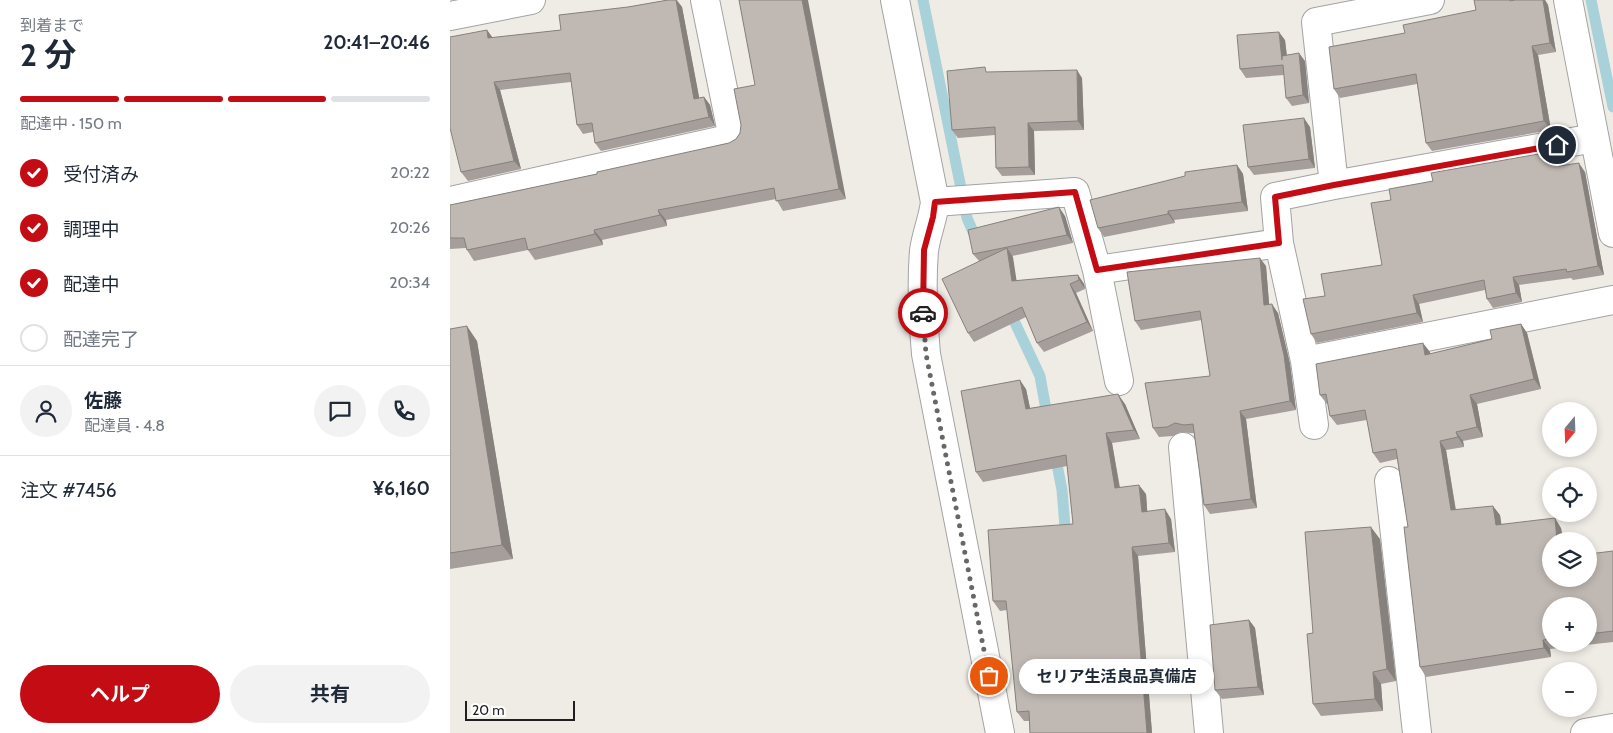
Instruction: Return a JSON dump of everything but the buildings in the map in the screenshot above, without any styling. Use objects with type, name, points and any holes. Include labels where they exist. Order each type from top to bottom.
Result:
[{"type":"street","points":[[450,16],[531,0]]},
{"type":"street","points":[[450,201],[733,138],[705,0]]},
{"type":"street","points":[[894,0],[953,200]]},
{"type":"street","points":[[1334,185],[1316,22],[1430,0]]},
{"type":"street","points":[[1568,0],[1605,153],[1613,233]]},
{"type":"street","points":[[1314,425],[1305,361],[1279,243],[1275,197],[1334,185],[1605,153]]},
{"type":"street","points":[[1000,733],[926,354],[922,302],[924,250],[933,217],[953,200],[1075,192],[1097,270],[1119,381]]},
{"type":"street","points":[[1097,270],[1279,243]]},
{"type":"street","points":[[1305,361],[1613,300]]},
{"type":"street","points":[[1183,446],[1208,733]]},
{"type":"street","points":[[1389,481],[1417,733]]},
{"type":"street","points":[[1585,733],[1613,728]]},
{"type":"waterway","points":[[923,0],[967,218],[978,243]]},
{"type":"waterway","points":[[1591,0],[1613,107]]},
{"type":"waterway","points":[[1009,310],[1040,376],[1048,421]]},
{"type":"waterway","points":[[1055,454],[1062,490],[1066,539]]},
{"type":"way so far","points":[[923,313],[926,354],[989,676]]},
{"type":"place","name":"セリア生活良品真備店","points":[[989,676]]},
{"type":"route","points":[[923,313],[924,250],[935,202],[1075,192],[1097,270],[1279,243],[1275,197],[1557,145]]}]
